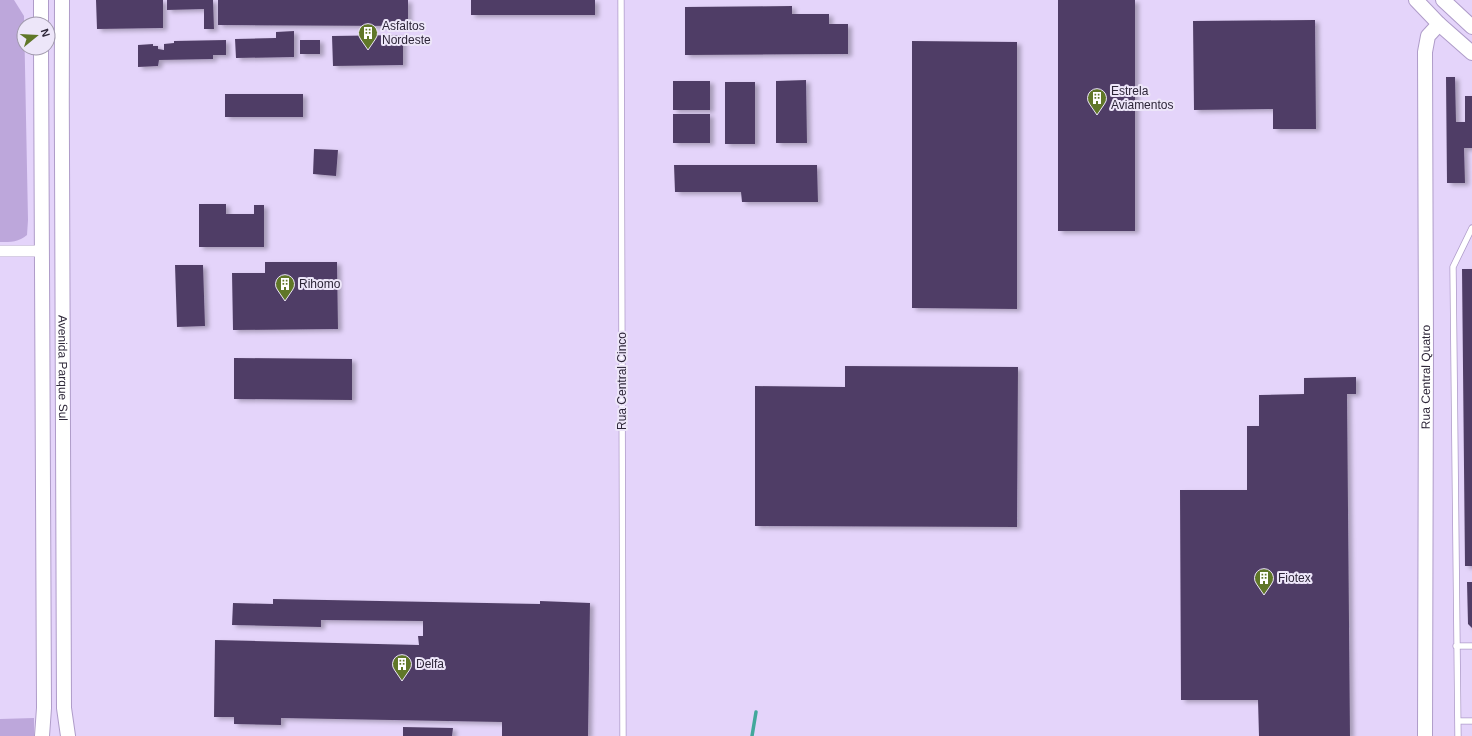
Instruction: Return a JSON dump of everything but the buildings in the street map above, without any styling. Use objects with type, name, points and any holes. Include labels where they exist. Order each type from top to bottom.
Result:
[{"type":"street","points":[[41,0],[41,16]]},
{"type":"street","name":"Avenida Parque Sul","points":[[62,0],[61,251],[64,700],[68,736]]},
{"type":"street","points":[[1416,0],[1439,24],[1472,53]]},
{"type":"street","points":[[1443,0],[1472,27]]},
{"type":"street","name":"Rua Central Quatro","points":[[1425,736],[1425,52],[1428,36],[1439,24]]},
{"type":"street","name":"Avenida Parque Sul","points":[[41,56],[44,708],[42,736]]},
{"type":"street","points":[[0,251],[41,251]]},
{"type":"lane","name":"Rua Central Cinco","points":[[621,0],[623,736]]},
{"type":"lane","points":[[1458,736],[1453,267],[1472,228]]},
{"type":"lane","points":[[1456,646],[1472,646]]},
{"type":"lane","points":[[1458,721],[1472,721]]},
{"type":"shaded area","points":[[0,0],[14,0],[24,16],[16,16],[16,56],[25,56],[28,220],[27,235],[11,242],[0,242]]},
{"type":"shaded area","points":[[34,718],[34,736],[0,736],[0,719]]},
{"type":"waterway","points":[[752,736],[756,712]]},
{"type":"place","name":"Asfaltos Nordeste","points":[[368,50]]},
{"type":"place","name":"Estrela Aviamentos","points":[[1097,115]]},
{"type":"place","name":"Rihomo","points":[[285,301]]},
{"type":"place","name":"Fiotex","points":[[1264,595]]},
{"type":"place","name":"Delfa","points":[[402,681]]}]
